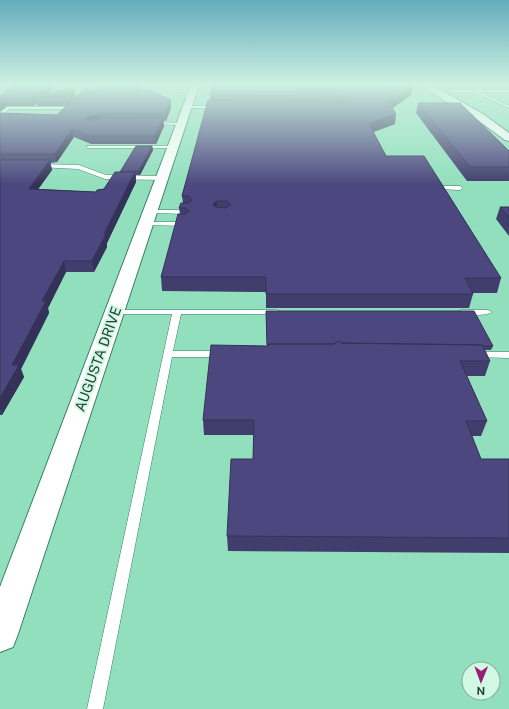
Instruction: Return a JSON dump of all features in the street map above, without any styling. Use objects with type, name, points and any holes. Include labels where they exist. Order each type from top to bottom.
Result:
[{"type":"street","name":"AUGUSTA DRIVE","points":[[0,634],[114,312],[149,218],[182,118]]},
{"type":"street","points":[[488,118],[509,138]]},
{"type":"lane","points":[[142,123],[151,118]]},
{"type":"lane","points":[[0,120],[6,120]]},
{"type":"lane","points":[[89,147],[174,147]]},
{"type":"lane","points":[[36,166],[79,167],[105,176],[120,178],[162,178]]},
{"type":"lane","points":[[440,188],[460,188]]},
{"type":"lane","points":[[149,218],[189,212]]},
{"type":"lane","points":[[149,218],[186,224]]},
{"type":"lane","points":[[114,312],[289,312]]},
{"type":"lane","points":[[95,709],[177,312]]},
{"type":"lane","points":[[456,312],[488,312]]},
{"type":"lane","points":[[168,354],[231,354]]},
{"type":"lane","points":[[469,355],[509,355]]},
{"type":"building","points":[[0,118],[85,118],[89,121],[102,118],[163,118],[155,136],[89,136],[72,129],[55,154],[0,154]]},
{"type":"building","points":[[203,118],[385,118],[369,124],[386,156],[424,156],[501,278],[465,278],[473,294],[266,294],[266,277],[161,277],[178,214],[185,214],[189,211],[186,208],[179,208],[181,203],[188,203],[192,200],[189,196],[182,196]],"holes":[[[217,201],[227,201],[231,205],[226,208],[215,207],[213,204]]]},
{"type":"building","points":[[430,118],[475,118],[509,151],[509,167],[470,167]]},
{"type":"building","points":[[136,146],[152,146],[139,171],[120,172]]},
{"type":"building","points":[[0,160],[50,160],[29,189],[96,192],[97,190],[104,189],[115,172],[135,172],[92,261],[64,261],[42,301],[46,301],[12,365],[19,365],[0,398]]},
{"type":"building","points":[[500,207],[509,207],[509,218]]},
{"type":"building","points":[[266,311],[474,311],[493,346],[341,343],[339,341],[334,344],[267,345]]},
{"type":"building","points":[[339,341],[341,343],[482,345],[490,361],[460,361],[487,421],[466,421],[481,459],[509,459],[509,538],[227,536],[231,459],[253,459],[254,420],[203,420],[211,345],[268,346],[268,344],[334,344]]}]
